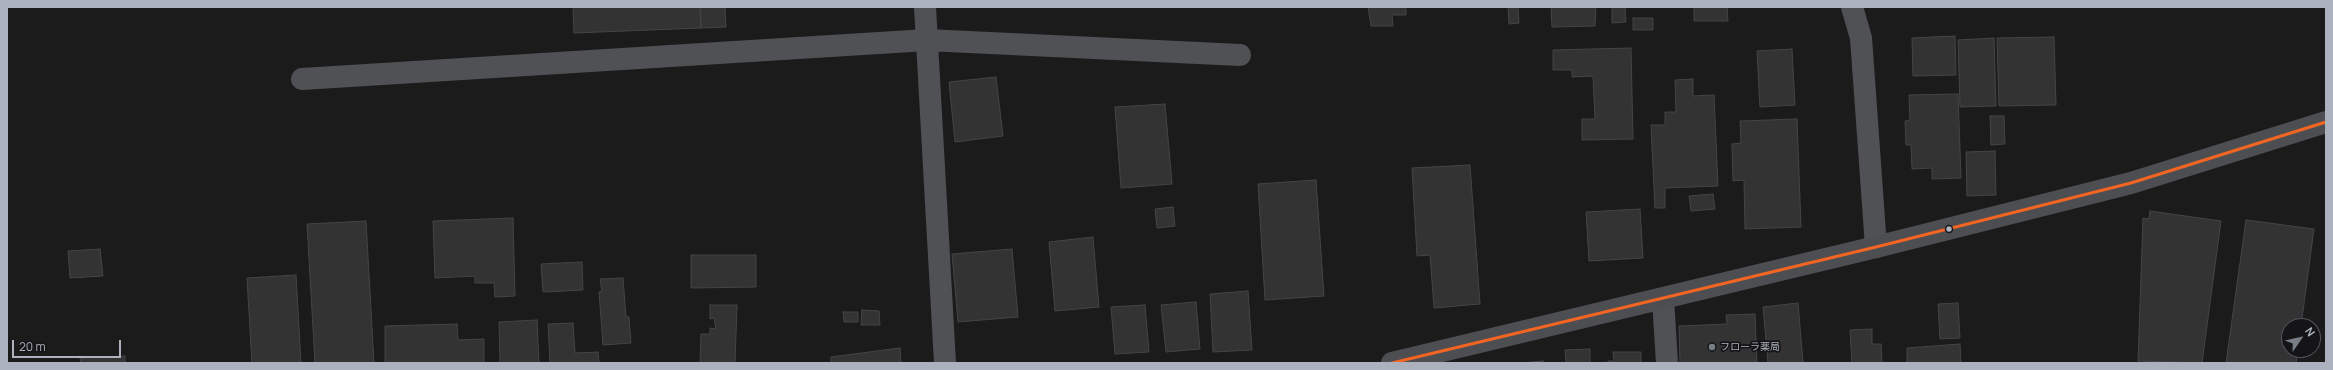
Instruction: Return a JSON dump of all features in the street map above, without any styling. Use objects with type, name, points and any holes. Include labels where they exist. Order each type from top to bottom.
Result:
[{"type":"main road","points":[[1392,363],[1663,299],[2131,183],[2326,122]]},
{"type":"street","points":[[925,7],[945,363]]},
{"type":"street","points":[[1852,7],[1860,38],[1876,247]]},
{"type":"street","points":[[302,79],[927,40],[1240,55]]},
{"type":"street","points":[[1663,299],[1667,363]]},
{"type":"building","points":[[573,7],[700,7],[701,28],[574,33]]},
{"type":"building","points":[[700,7],[725,7],[726,27],[701,28]]},
{"type":"building","points":[[1368,7],[1406,7],[1406,15],[1392,15],[1393,26],[1371,26]]},
{"type":"building","points":[[1508,7],[1518,7],[1519,23],[1509,24]]},
{"type":"building","points":[[1551,7],[1596,7],[1595,26],[1552,27]]},
{"type":"building","points":[[1612,7],[1625,7],[1626,22],[1612,23]]},
{"type":"building","points":[[1694,7],[1727,7],[1728,21],[1694,21]]},
{"type":"building","points":[[1633,18],[1653,18],[1653,30],[1633,30]]},
{"type":"building","points":[[1955,36],[1956,75],[1913,76],[1912,38]]},
{"type":"building","points":[[2054,37],[2056,105],[1999,106],[1997,38]]},
{"type":"building","points":[[1994,38],[1996,106],[1960,107],[1958,40]]},
{"type":"building","points":[[1631,48],[1633,139],[1582,140],[1582,119],[1595,119],[1593,76],[1572,77],[1572,70],[1553,70],[1553,50]]},
{"type":"building","points":[[1792,49],[1795,105],[1760,107],[1757,51]]},
{"type":"building","points":[[996,77],[1003,136],[955,142],[949,82]]},
{"type":"building","points":[[1693,79],[1693,96],[1714,95],[1718,186],[1665,188],[1665,208],[1655,208],[1651,125],[1665,125],[1665,112],[1676,112],[1675,80]]},
{"type":"building","points":[[1958,94],[1961,178],[1932,179],[1932,168],[1912,169],[1911,145],[1906,145],[1905,121],[1910,120],[1909,95]]},
{"type":"building","points":[[1165,104],[1172,184],[1121,188],[1115,107]]},
{"type":"building","points":[[1990,116],[2004,116],[2005,144],[1991,145]]},
{"type":"building","points":[[1797,119],[1801,227],[1745,229],[1744,180],[1733,181],[1732,144],[1741,143],[1740,121]]},
{"type":"building","points":[[1995,151],[1996,195],[1967,196],[1966,152]]},
{"type":"building","points":[[1470,165],[1480,304],[1434,308],[1430,255],[1417,256],[1412,168]]},
{"type":"building","points":[[1316,180],[1324,296],[1265,300],[1258,184]]},
{"type":"building","points":[[1713,194],[1715,209],[1691,211],[1689,196]]},
{"type":"building","points":[[1173,207],[1175,226],[1157,228],[1155,209]]},
{"type":"building","points":[[1640,209],[1643,258],[1589,261],[1586,212]]},
{"type":"building","points":[[2150,211],[2221,221],[2202,363],[2138,361],[2143,218],[2149,219]]},
{"type":"building","points":[[513,218],[515,296],[495,297],[494,283],[475,283],[475,276],[435,278],[433,221]]},
{"type":"building","points":[[2246,220],[2314,229],[2302,318],[2281,318],[2281,358],[2297,358],[2296,363],[2226,363]]},
{"type":"building","points":[[366,221],[374,363],[315,363],[307,224]]},
{"type":"building","points":[[1093,237],[1099,307],[1055,311],[1049,242]]},
{"type":"building","points":[[100,249],[103,276],[70,278],[68,251]]},
{"type":"building","points":[[1012,249],[1018,317],[958,322],[952,254]]},
{"type":"building","points":[[691,255],[756,255],[756,287],[691,288]]},
{"type":"building","points":[[582,262],[583,290],[543,292],[541,264]]},
{"type":"building","points":[[296,275],[301,363],[252,363],[247,278]]},
{"type":"building","points":[[623,278],[626,317],[629,317],[631,343],[603,345],[599,292],[602,291],[600,279]]},
{"type":"building","points":[[1248,291],[1252,350],[1213,352],[1210,294]]},
{"type":"building","points":[[1196,302],[1200,349],[1166,352],[1161,305]]},
{"type":"building","points":[[1798,303],[1803,363],[1768,363],[1763,307]]},
{"type":"building","points":[[1958,303],[1960,338],[1940,339],[1938,304]]},
{"type":"building","points":[[710,305],[737,305],[735,363],[700,363],[701,334],[710,334],[710,328],[716,329],[714,318],[710,319]]},
{"type":"building","points":[[1145,305],[1149,352],[1115,354],[1111,307]]},
{"type":"building","points":[[862,310],[879,311],[880,325],[861,325]]},
{"type":"building","points":[[843,312],[858,312],[858,322],[844,322]]},
{"type":"building","points":[[1755,314],[1757,363],[1680,363],[1679,326],[1727,324],[1726,315]]},
{"type":"building","points":[[537,320],[539,363],[500,363],[499,322]]},
{"type":"building","points":[[573,323],[575,353],[598,352],[599,363],[550,363],[548,324]]},
{"type":"building","points":[[457,324],[458,340],[484,339],[484,363],[385,363],[385,326]]},
{"type":"building","points":[[1872,329],[1872,344],[1881,344],[1882,363],[1852,363],[1850,330]]},
{"type":"building","points":[[1960,344],[1961,363],[1907,363],[1907,348]]},
{"type":"building","points":[[900,348],[901,363],[831,363],[831,357]]},
{"type":"building","points":[[1590,349],[1590,363],[1566,363],[1565,350]]},
{"type":"building","points":[[1613,352],[1641,352],[1641,363],[1608,363],[1608,361],[1614,361]]},
{"type":"building","points":[[125,356],[125,363],[81,363],[80,358]]},
{"type":"building","points":[[1543,361],[1543,363],[1522,363]]},
{"type":"transit line","points":[[1392,363],[1876,247],[2131,183],[2326,122]]},
{"type":"place","name":"フローラ薬局","points":[[1712,347]]}]
